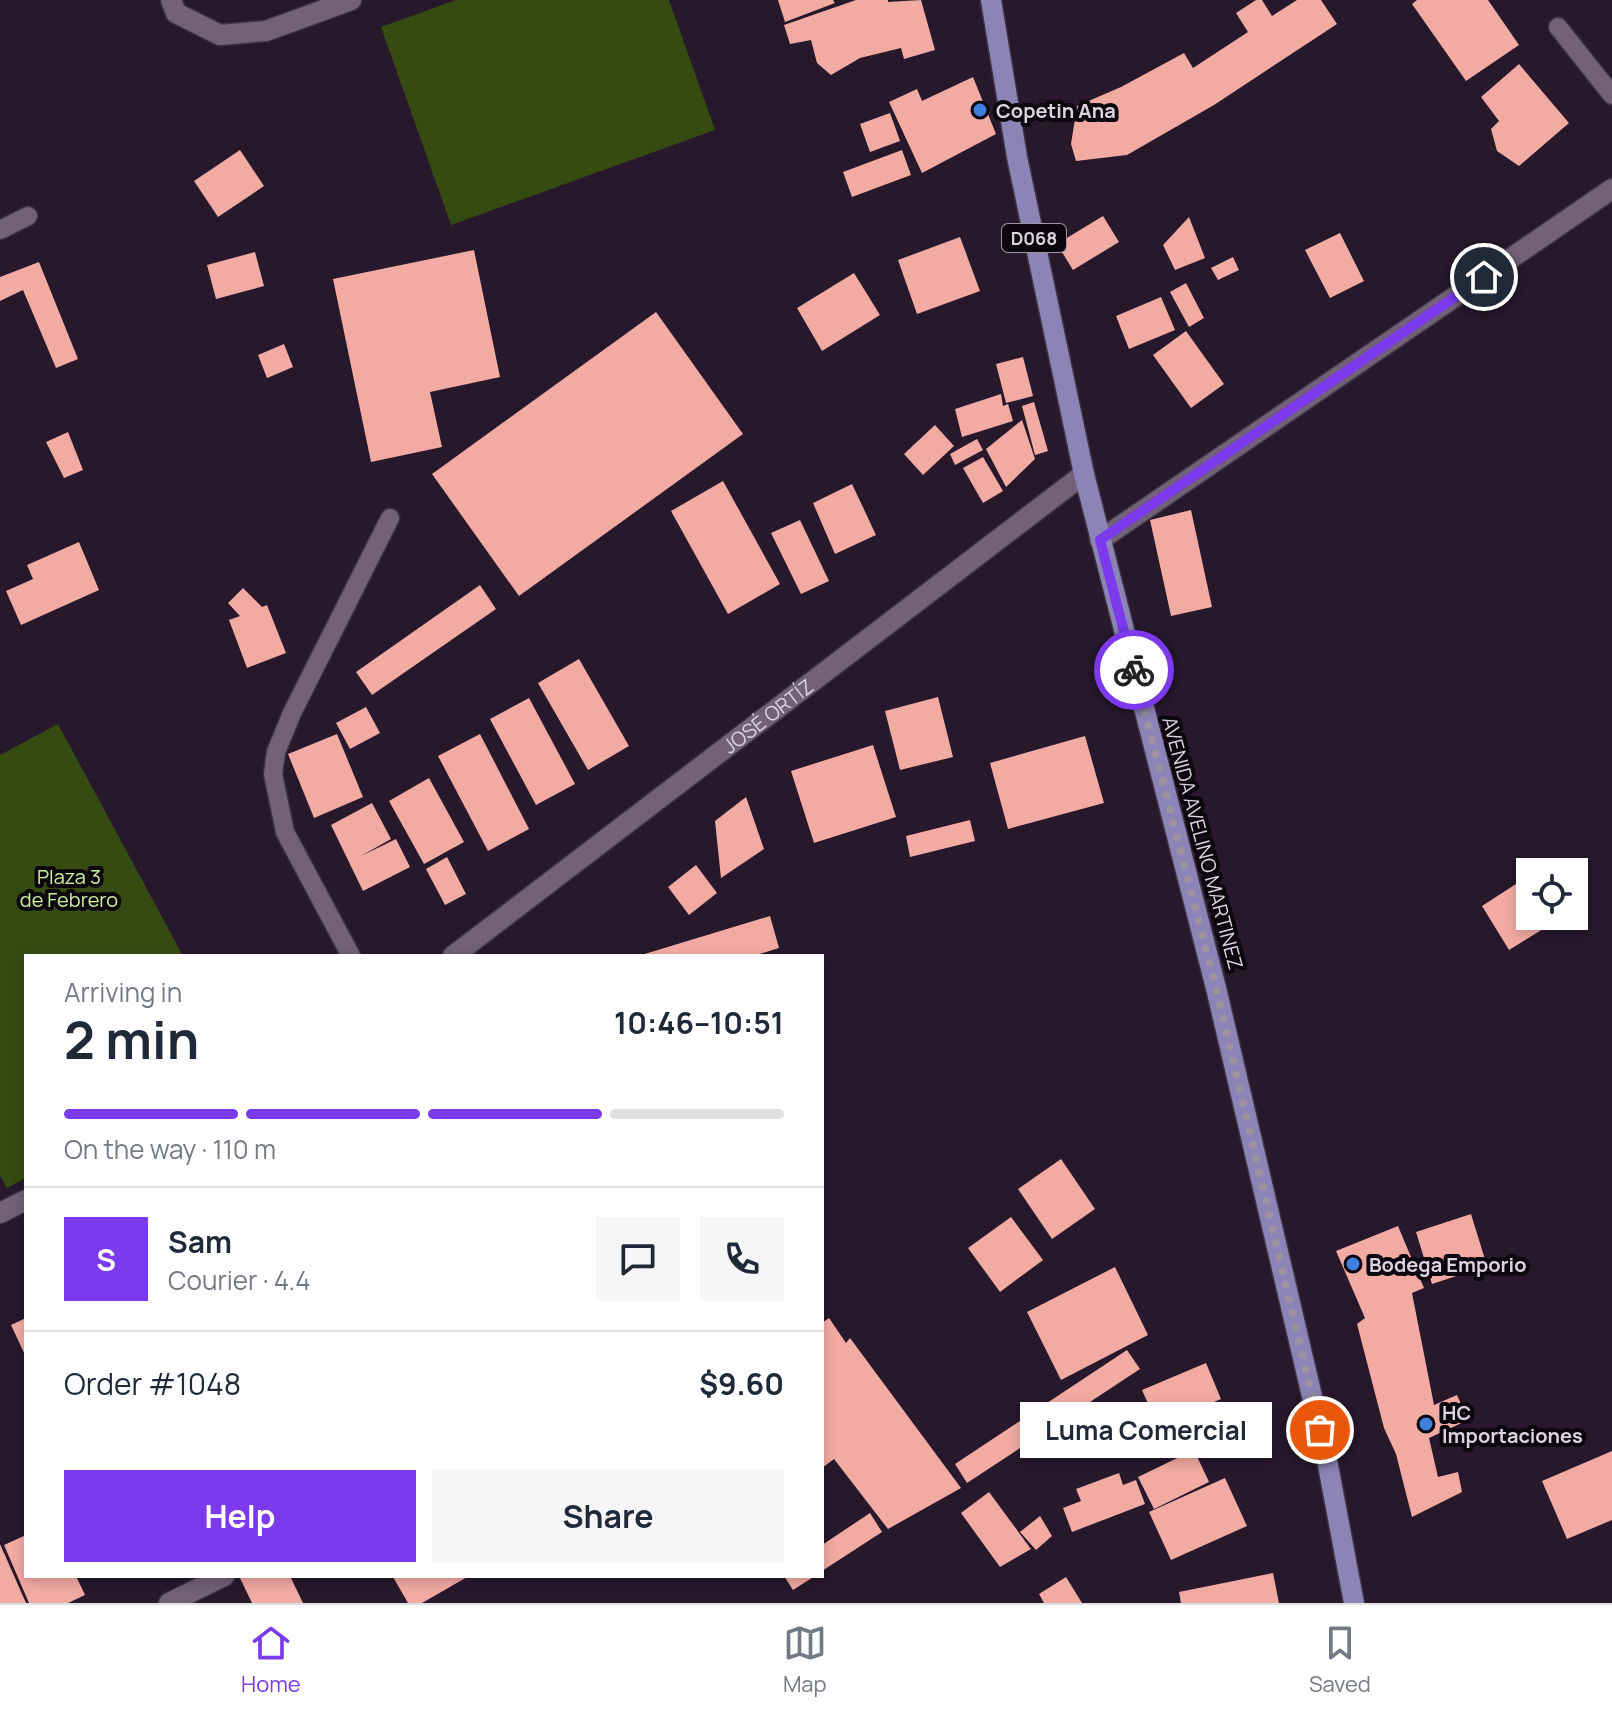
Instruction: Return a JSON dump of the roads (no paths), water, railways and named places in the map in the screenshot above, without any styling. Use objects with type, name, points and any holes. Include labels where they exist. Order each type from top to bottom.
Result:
[{"type":"main road","name":"AVENIDA AVELINO MARTINEZ","points":[[991,0],[1017,157],[1084,474],[1216,988],[1327,1460],[1354,1603]]},
{"type":"street","points":[[171,0],[176,13],[220,35],[266,31],[351,0]]},
{"type":"street","points":[[1100,540],[1612,189]]},
{"type":"street","name":"JOSÉ ORTÍZ","points":[[456,954],[1084,474]]},
{"type":"street","points":[[0,1213],[24,1201]]},
{"type":"street","points":[[169,1603],[220,1578]]},
{"type":"lane","points":[[1558,27],[1612,95]]},
{"type":"lane","points":[[0,230],[28,216]]},
{"type":"lane","points":[[350,954],[285,832],[273,774],[276,752],[292,713],[390,518]]},
{"type":"place","name":"Copetin Ana","points":[[980,110]]},
{"type":"place","name":"Bodega Emporio","points":[[1353,1264]]},
{"type":"place","name":"HC Importaciones","points":[[1426,1424]]},
{"type":"place","name":"Luma Comercial","points":[[1320,1430]]},
{"type":"park label","name":"Plaza 3 de Febrero","points":[[69,888]]}]
